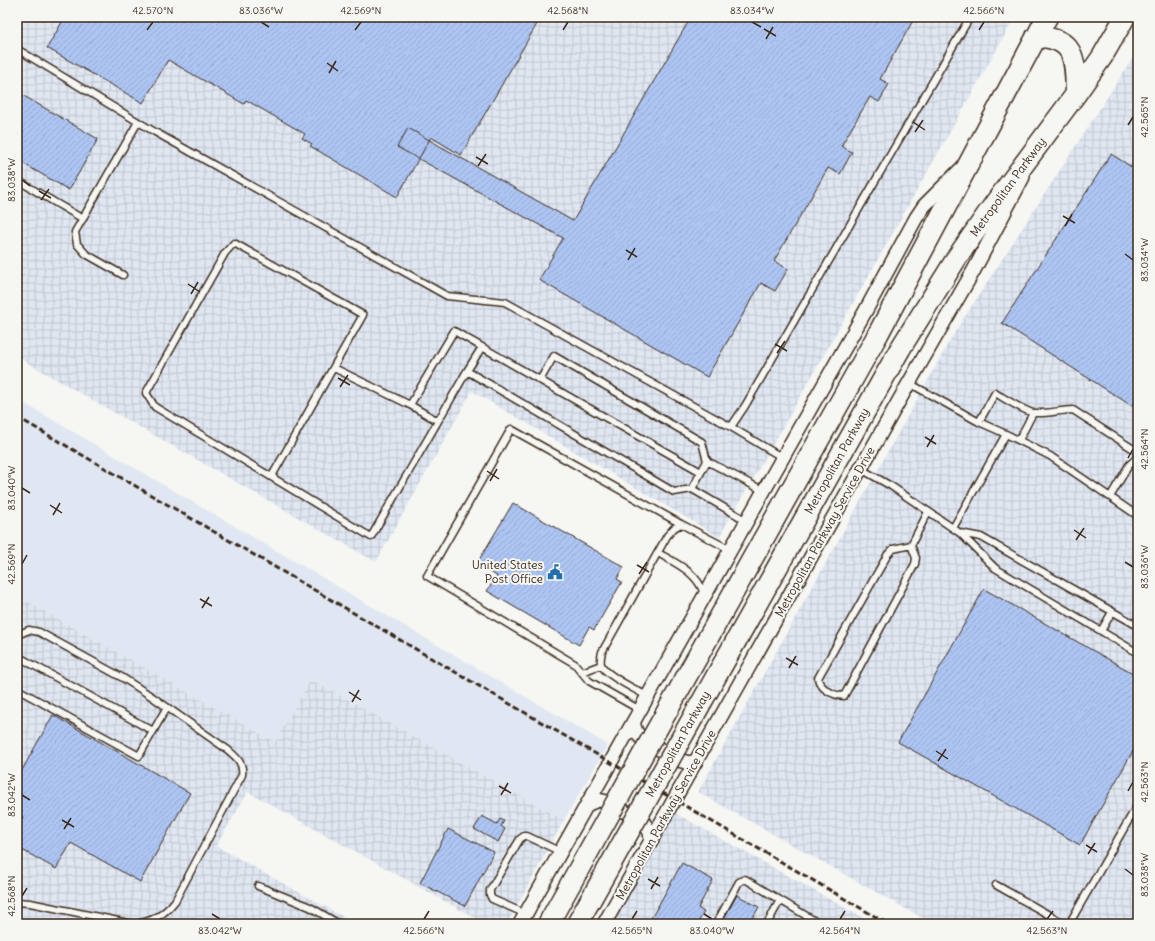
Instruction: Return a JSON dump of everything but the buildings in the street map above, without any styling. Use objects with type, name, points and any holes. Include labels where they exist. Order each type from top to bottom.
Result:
[{"type":"main road","name":"Metropolitan Parkway","points":[[548,924],[877,336],[1047,17]]},
{"type":"main road","name":"Metropolitan Parkway","points":[[577,924],[900,348],[958,256],[1102,57],[1125,17]]},
{"type":"main road","points":[[1036,37],[1048,37],[1057,40],[1065,45],[1070,51],[1074,59],[1076,69],[1076,94]]},
{"type":"street","name":"Metropolitan Parkway Service Drive","points":[[604,924],[974,270],[1043,139]]},
{"type":"street","points":[[523,919],[647,696],[783,458],[916,218],[924,206],[971,159]]},
{"type":"street","points":[[633,722],[636,732],[642,740],[678,760],[689,763],[696,761]]},
{"type":"street","points":[[588,804],[598,800],[608,802],[644,823],[650,832],[651,840]]},
{"type":"lane","points":[[731,427],[749,400],[970,17]]},
{"type":"lane","points":[[17,49],[138,122],[447,296],[505,302],[731,427],[783,458]]},
{"type":"lane","points":[[123,274],[86,254],[77,244],[75,232],[138,122]]},
{"type":"lane","points":[[17,180],[82,219]]},
{"type":"lane","points":[[272,476],[363,315],[234,243],[225,253],[146,393],[155,406],[371,537],[482,346]]},
{"type":"lane","points":[[410,405],[454,330],[701,472]]},
{"type":"lane","points":[[540,380],[554,356],[702,442],[707,461],[692,489]]},
{"type":"lane","points":[[334,368],[410,405],[438,421]]},
{"type":"lane","points":[[467,371],[674,492],[692,489],[747,521]]},
{"type":"lane","points":[[909,383],[979,422],[1050,456],[1138,516]]},
{"type":"lane","points":[[979,422],[995,393],[1033,413],[1052,413],[1073,410],[1138,452]]},
{"type":"lane","points":[[1019,440],[1033,413]]},
{"type":"lane","points":[[640,710],[589,680],[575,664],[427,576],[511,429],[681,524],[731,550]]},
{"type":"lane","points":[[953,528],[1006,434]]},
{"type":"lane","points":[[1110,497],[1129,464],[1138,457]]},
{"type":"lane","points":[[707,461],[764,491]]},
{"type":"lane","points":[[861,469],[891,486],[960,533],[995,568],[1138,653]]},
{"type":"lane","points":[[911,545],[893,549],[888,554],[818,678],[818,683],[821,686],[838,696],[844,696],[915,564],[916,558],[911,545],[928,512]]},
{"type":"lane","points":[[647,696],[606,672],[601,665],[600,658],[667,536],[674,528],[681,524]]},
{"type":"lane","points":[[960,533],[981,537],[1138,626]]},
{"type":"lane","points":[[658,553],[679,565],[696,578],[702,587],[705,596]]},
{"type":"lane","points":[[1101,631],[1112,612]]},
{"type":"lane","points":[[17,635],[29,630],[49,636],[122,678],[167,707],[237,758],[242,764],[243,770],[242,775],[175,901],[170,908],[160,916],[150,921],[134,924],[30,903],[17,902]]},
{"type":"lane","points":[[17,656],[153,731]]},
{"type":"lane","points":[[582,672],[601,665]]},
{"type":"lane","points":[[17,689],[139,756],[167,707]]},
{"type":"lane","points":[[1069,924],[1138,804]]},
{"type":"lane","points":[[523,919],[492,899],[490,890],[520,839],[524,836],[561,852]]},
{"type":"lane","points":[[716,924],[739,882],[745,879],[820,924]]},
{"type":"lane","points":[[996,885],[1065,924]]},
{"type":"lane","points":[[258,886],[310,907],[339,924]]},
{"type":"lane","points":[[767,924],[780,900]]},
{"type":"shaded area","points":[[17,17],[1015,17],[783,427],[719,537],[472,391],[376,562],[17,357]]},
{"type":"shaded area","points":[[1138,50],[1138,924],[933,924],[698,792],[953,335]]},
{"type":"shaded area","points":[[17,399],[608,745],[564,820],[311,679],[276,743],[18,596],[17,598]]},
{"type":"shaded area","points":[[18,596],[275,742],[311,679],[564,820],[507,924],[486,924],[248,792],[216,846],[356,924],[17,924]]},
{"type":"shaded area","points":[[675,813],[865,919],[873,924],[612,924]]},
{"type":"railway","points":[[17,417],[888,924]]},
{"type":"place","name":"United States Post Office","points":[[555,572]]}]
